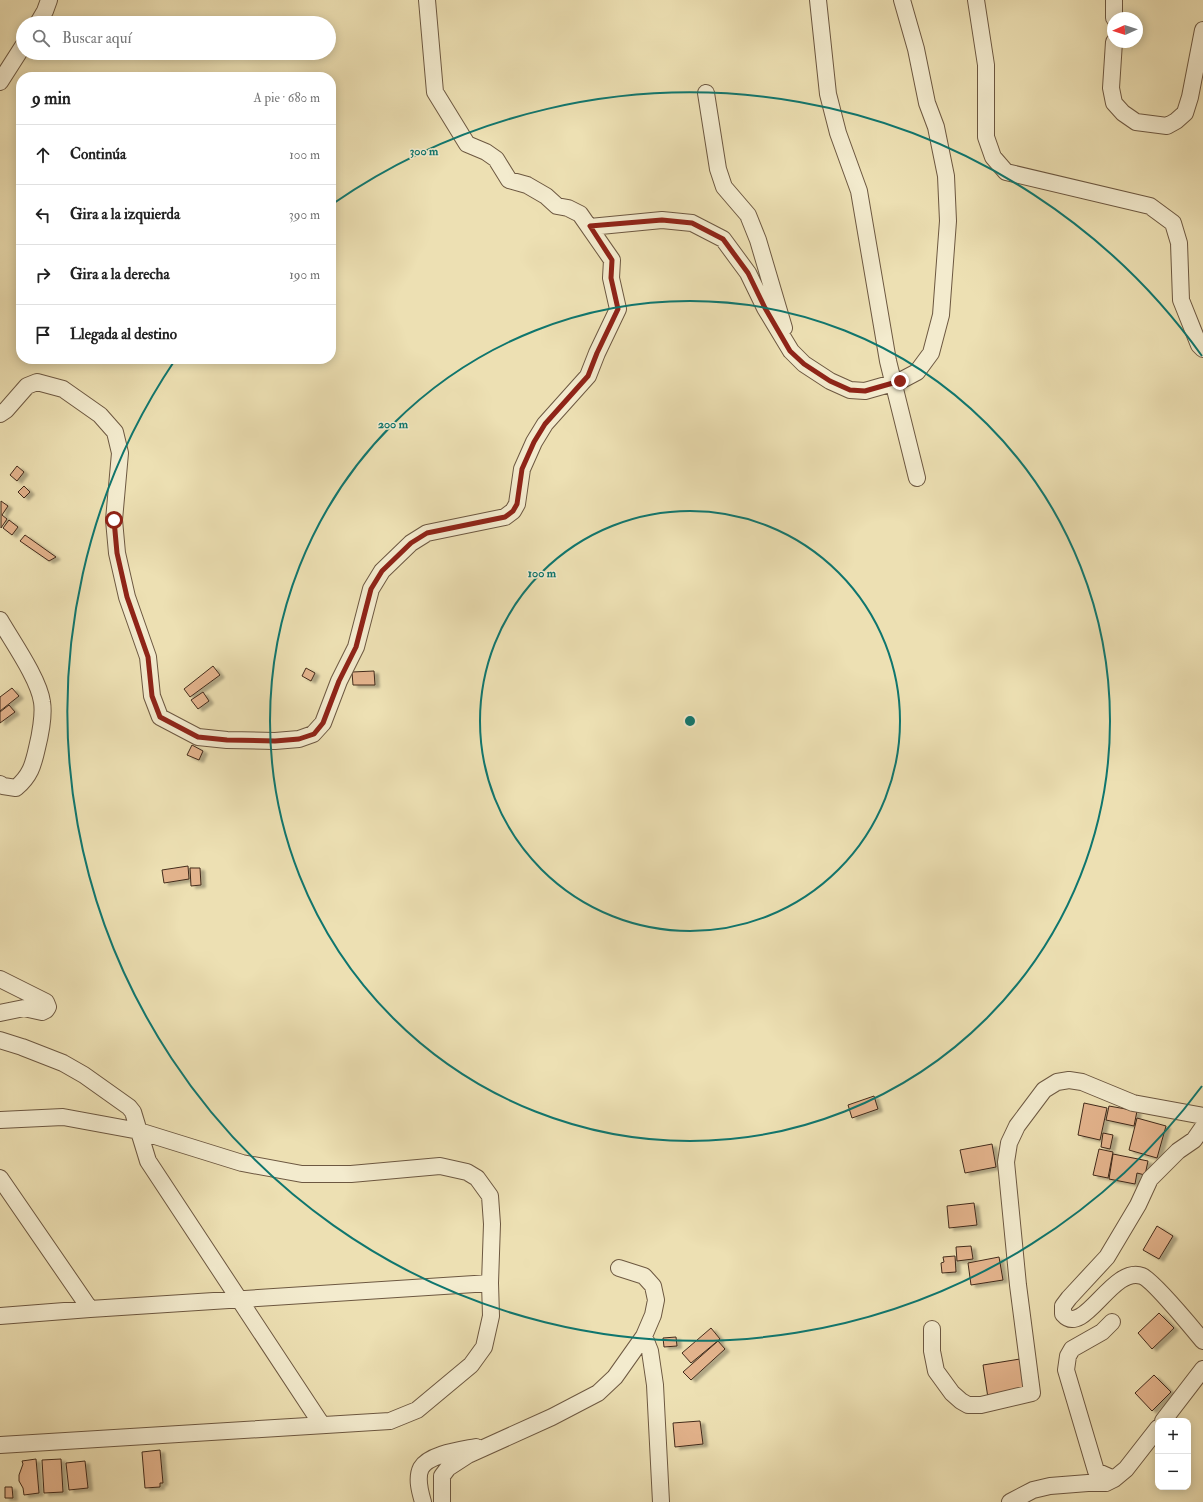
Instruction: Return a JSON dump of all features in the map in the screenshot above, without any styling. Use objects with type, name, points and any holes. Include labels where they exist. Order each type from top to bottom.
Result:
[{"type":"street","points":[[42,16],[49,0]]},
{"type":"street","points":[[0,414],[6,410],[27,386],[37,382],[63,389],[100,415],[115,432],[120,453],[114,520],[117,553],[127,597],[148,657],[152,696],[160,717],[198,737],[227,740],[275,741],[299,739],[314,734],[323,723],[339,681],[356,647],[371,589],[382,571],[411,543],[427,533],[505,517],[513,511],[517,504],[522,469],[534,442],[545,424],[588,376],[618,309],[611,278],[612,260],[590,226],[580,214],[568,208],[557,206],[546,196],[527,185],[509,180],[496,159],[486,152],[467,144],[435,92],[427,0]]},
{"type":"street","points":[[818,0],[828,94],[838,133],[859,191],[888,361],[917,478]]},
{"type":"street","points":[[590,226],[662,220],[692,223],[723,239],[748,273],[765,308],[790,351],[804,364],[830,381],[850,390],[865,391],[900,381],[917,372],[931,353],[942,315],[948,221],[946,176],[936,127],[927,103],[916,49],[902,0]]},
{"type":"street","points":[[976,0],[986,65],[986,137],[993,157],[1006,172],[1150,206],[1173,223],[1179,242],[1181,300],[1199,345],[1203,349]]},
{"type":"street","points":[[1114,0],[1114,12]]},
{"type":"street","points":[[1114,48],[1111,88],[1114,103],[1123,113],[1136,122],[1167,126],[1176,121],[1184,113],[1190,97],[1203,30]]},
{"type":"street","points":[[0,82],[16,57]]},
{"type":"street","points":[[706,93],[718,169],[724,187],[748,215],[758,240],[790,351]]},
{"type":"street","points":[[0,620],[34,678],[42,702],[40,736],[34,762],[26,779],[16,788],[3,786],[0,784]]},
{"type":"street","points":[[0,978],[46,1002],[48,1007],[42,1012],[24,1008],[0,1014]]},
{"type":"street","points":[[0,1040],[43,1054],[84,1075],[129,1107],[136,1117],[138,1131],[148,1161],[322,1425]]},
{"type":"street","points":[[932,1328],[932,1351],[936,1371],[952,1393],[961,1401],[968,1405],[981,1405],[1032,1393],[1018,1286],[1006,1162],[1009,1143],[1017,1126],[1044,1090],[1057,1082],[1069,1080],[1076,1081],[1082,1082],[1133,1103],[1203,1116]]},
{"type":"street","points":[[0,1120],[63,1117],[138,1131],[242,1163],[302,1174],[351,1174],[440,1166],[467,1172],[477,1178],[490,1196],[492,1224],[490,1283],[491,1316],[484,1347],[472,1365],[417,1410],[390,1421],[0,1445]]},
{"type":"street","points":[[1203,1127],[1194,1140],[1178,1151],[1150,1179],[1138,1205],[1107,1257],[1063,1306],[1063,1314],[1067,1319],[1071,1320],[1081,1317],[1114,1285],[1124,1278],[1134,1274],[1144,1276],[1158,1289],[1203,1341]]},
{"type":"street","points":[[0,1178],[90,1309]]},
{"type":"street","points":[[442,1502],[442,1476],[448,1468],[468,1455],[558,1414],[598,1393],[615,1377],[644,1336],[654,1315],[656,1300],[653,1286],[644,1276],[619,1268]]},
{"type":"street","points":[[0,1316],[490,1283]]},
{"type":"street","points":[[1112,1322],[1102,1332],[1072,1349],[1068,1356],[1066,1370],[1096,1471],[1114,1479]]},
{"type":"street","points":[[644,1336],[651,1357],[655,1386],[661,1502]]},
{"type":"street","points":[[1165,1418],[1203,1369]]},
{"type":"street","points":[[1010,1502],[1033,1490],[1050,1486],[1088,1482],[1106,1483],[1114,1479],[1126,1469],[1155,1432]]},
{"type":"street","points":[[423,1502],[419,1487],[419,1475],[422,1467],[436,1457],[448,1453],[489,1445]]},
{"type":"building","points":[[17,466],[24,472],[17,481],[10,475]]},
{"type":"building","points":[[24,486],[30,492],[24,498],[18,492]]},
{"type":"building","points":[[1,501],[8,506],[2,515],[7,519],[1,528]]},
{"type":"building","points":[[9,520],[18,527],[12,535],[3,528]]},
{"type":"building","points":[[25,535],[56,557],[49,561],[20,541]]},
{"type":"building","points":[[213,666],[220,675],[190,697],[184,689]]},
{"type":"building","points":[[306,668],[315,673],[311,681],[302,676]]},
{"type":"building","points":[[374,671],[375,685],[353,685],[352,672]]},
{"type":"building","points":[[12,688],[19,696],[0,711],[0,697]]},
{"type":"building","points":[[203,692],[209,701],[198,709],[191,700]]},
{"type":"building","points":[[9,705],[15,712],[0,723],[0,712]]},
{"type":"building","points":[[192,745],[203,751],[199,760],[187,755]]},
{"type":"building","points":[[188,866],[189,879],[164,883],[162,870]]},
{"type":"building","points":[[190,868],[200,868],[201,885],[191,886]]},
{"type":"building","points":[[874,1096],[878,1109],[852,1118],[848,1105]]},
{"type":"building","points":[[1084,1103],[1107,1108],[1100,1140],[1078,1135]]},
{"type":"building","points":[[1109,1106],[1137,1111],[1134,1126],[1106,1120]]},
{"type":"building","points":[[1137,1118],[1166,1126],[1157,1158],[1129,1150]]},
{"type":"building","points":[[1103,1133],[1113,1135],[1110,1149],[1101,1147]]},
{"type":"building","points":[[992,1144],[996,1167],[965,1173],[960,1150]]},
{"type":"building","points":[[1099,1149],[1113,1152],[1108,1178],[1093,1175]]},
{"type":"building","points":[[1113,1154],[1148,1161],[1145,1175],[1137,1173],[1135,1184],[1109,1179]]},
{"type":"building","points":[[974,1203],[977,1225],[949,1228],[947,1206]]},
{"type":"building","points":[[1157,1226],[1173,1236],[1159,1259],[1143,1250]]},
{"type":"building","points":[[971,1246],[973,1259],[957,1261],[956,1247]]},
{"type":"building","points":[[955,1256],[956,1272],[942,1273],[941,1263],[944,1262],[943,1257]]},
{"type":"building","points":[[999,1257],[1003,1280],[971,1285],[968,1263]]},
{"type":"building","points":[[1159,1313],[1174,1328],[1152,1349],[1138,1333]]},
{"type":"building","points":[[711,1328],[720,1339],[691,1363],[682,1353]]},
{"type":"building","points":[[676,1337],[677,1346],[664,1347],[663,1338]]},
{"type":"building","points":[[718,1341],[725,1349],[691,1380],[683,1372]]},
{"type":"building","points":[[1020,1359],[1025,1393],[988,1398],[983,1365]]},
{"type":"building","points":[[1154,1375],[1171,1392],[1152,1411],[1135,1393]]},
{"type":"building","points":[[700,1421],[703,1444],[675,1447],[673,1423]]},
{"type":"building","points":[[160,1450],[163,1483],[160,1483],[160,1487],[145,1488],[142,1452]]},
{"type":"building","points":[[36,1459],[39,1493],[24,1495],[23,1488],[19,1481],[19,1475],[23,1464],[22,1461]]},
{"type":"building","points":[[61,1459],[63,1492],[44,1493],[42,1460]]},
{"type":"building","points":[[85,1461],[88,1488],[69,1490],[66,1463]]},
{"type":"building","points":[[5,1487],[12,1487],[13,1498],[5,1498]]},
{"type":"route","points":[[114,520],[117,553],[127,597],[148,657],[152,696],[160,717],[198,737],[227,740],[275,741],[299,739],[314,734],[323,723],[339,681],[356,647],[371,589],[382,571],[398,558],[411,543],[427,533],[505,517],[513,511],[517,504],[522,469],[534,442],[545,424],[588,376],[618,309],[611,278],[612,260],[605,252],[590,226],[662,220],[692,223],[723,239],[748,273],[765,308],[790,351],[804,364],[830,381],[850,390],[865,391],[900,381]]}]
